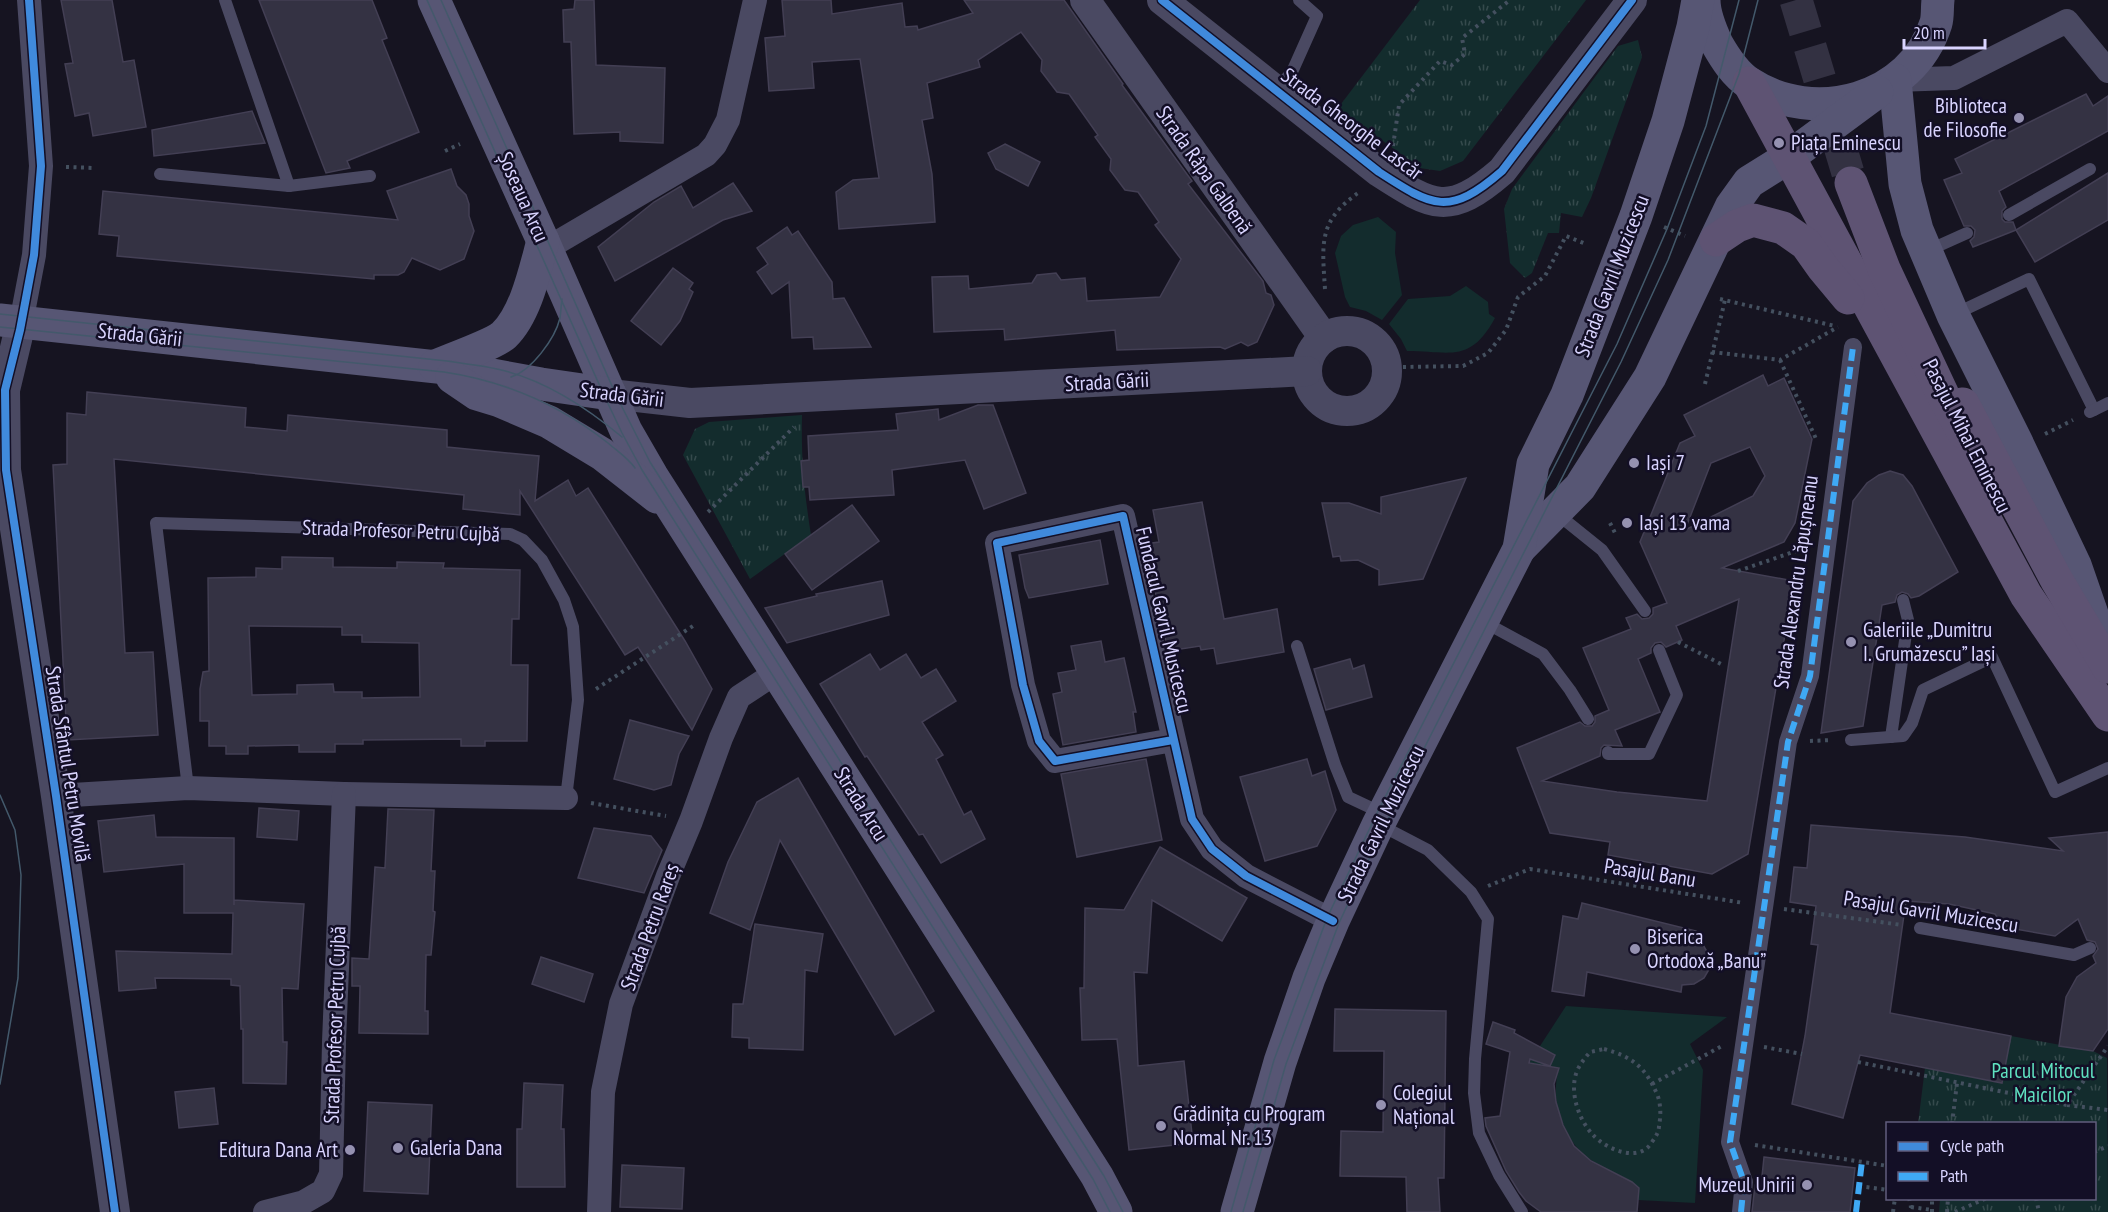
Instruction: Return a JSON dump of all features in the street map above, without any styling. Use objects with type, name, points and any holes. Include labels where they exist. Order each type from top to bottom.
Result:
[{"type":"main road","name":"Șoseaua Arcu","points":[[434,0],[610,394]]},
{"type":"main road","name":"Strada Gavril Muzicescu","points":[[1520,549],[1533,464],[1567,395],[1636,216],[1668,122],[1698,0]]},
{"type":"main road","points":[[1704,0],[1704,7],[1714,37],[1725,58],[1749,83],[2026,595],[2101,672]]},
{"type":"main road","name":"Strada Gavril Muzicescu","points":[[1237,1212],[1280,1062],[1309,978],[1333,921],[1381,819],[1520,549],[1580,487],[1650,377],[1731,207],[1749,182],[1789,157],[1886,86],[1914,61],[1928,41],[1936,21],[1938,0]]},
{"type":"main road","points":[[1749,83],[1778,96],[1828,105],[1847,102],[1886,86],[1905,184],[1917,230],[1953,315],[2075,565],[2101,672],[2108,715]]},
{"type":"main road","name":"Pasajul Mihai Eminescu","points":[[1858,179],[1884,269],[1943,395],[2047,589],[2101,672]]},
{"type":"main road","points":[[1714,244],[1737,226],[1753,220],[1783,228],[1806,244],[1823,268],[1890,347]]},
{"type":"main road","points":[[435,366],[503,336],[519,312],[544,245]]},
{"type":"main road","name":"Strada Gării","points":[[11,321],[435,366],[610,394]]},
{"type":"main road","points":[[435,366],[477,394],[501,401],[549,422],[602,454],[681,520]]},
{"type":"main road","name":"Strada Arcu","points":[[610,394],[626,431],[652,476],[1096,1176],[1116,1212]]},
{"type":"street","points":[[11,321],[34,255],[41,166],[29,0]]},
{"type":"street","points":[[544,245],[706,155],[715,145],[728,120],[755,0]]},
{"type":"street","name":"Strada Gheorghe Lascăr","points":[[1162,0],[1379,172],[1416,195],[1439,203],[1479,191],[1502,171],[1632,0]]},
{"type":"street","name":"Strada Râpa Galbenă","points":[[1093,5],[1324,338]]},
{"type":"street","points":[[1886,86],[1954,78],[2067,21],[2108,71]]},
{"type":"street","name":"Strada Sfântul Petru Movilă","points":[[11,321],[5,390],[8,534],[56,796],[115,1212]]},
{"type":"street","points":[[1350,331],[1363,334],[1375,341],[1388,364],[1388,378],[1384,391],[1364,409],[1351,412],[1338,411],[1325,406],[1316,397],[1309,385],[1306,371],[1311,352],[1324,338],[1336,332],[1350,331]]},
{"type":"street","name":"Strada Alexandru Lăpușneanu","points":[[1741,1212],[1744,1182],[1731,1142],[1788,742],[1809,676],[1853,347]]},
{"type":"street","name":"Strada Gării","points":[[610,394],[690,403],[1247,376],[1306,371]]},
{"type":"street","name":"Fundacul Gavril Musicescu","points":[[1173,740],[1055,761],[1039,741],[1023,685],[997,543],[1123,516],[1192,819],[1212,849],[1246,876],[1333,921]]},
{"type":"street","name":"Strada Petru Rareș","points":[[599,1212],[603,1092],[621,1004],[640,948],[739,697],[777,672]]},
{"type":"street","points":[[56,796],[188,788],[344,795],[566,798]]},
{"type":"street","name":"Strada Profesor Petru Cujbă","points":[[265,1212],[304,1202],[323,1191],[331,1174],[344,795]]},
{"type":"lane","points":[[225,0],[289,186]]},
{"type":"lane","points":[[1276,90],[1292,72],[1317,16],[1299,0]]},
{"type":"lane","points":[[2009,215],[2090,169]]},
{"type":"lane","points":[[159,174],[289,186],[370,176]]},
{"type":"lane","points":[[1926,251],[1967,233]]},
{"type":"lane","points":[[1953,315],[2029,279],[2092,411],[2108,403]]},
{"type":"lane","points":[[1556,513],[1602,550],[1645,611]]},
{"type":"lane","name":"Strada Profesor Petru Cujbă","points":[[188,788],[156,523],[510,534],[523,540],[542,560],[570,614],[573,627],[578,700],[566,798]]},
{"type":"lane","points":[[1891,737],[1908,621],[1903,600]]},
{"type":"lane","points":[[1483,622],[1543,654],[1588,719]]},
{"type":"lane","points":[[1297,646],[1335,765],[1348,797],[1428,850],[1471,892],[1488,920],[1474,1059],[1473,1093],[1479,1133],[1499,1175],[1522,1212]]},
{"type":"lane","points":[[1608,752],[1608,754],[1649,754],[1677,695],[1659,650]]},
{"type":"lane","points":[[1851,740],[1903,736],[1912,723],[1923,690],[1992,657],[2055,792],[2108,768]]},
{"type":"lane","name":"Pasajul Gavril Muzicescu","points":[[1920,928],[2074,955],[2090,948]]},
{"type":"path","points":[[1391,156],[1399,105],[1440,61],[1452,65],[1465,54],[1462,38],[1510,0]]},
{"type":"path","points":[[445,151],[460,144]]},
{"type":"path","points":[[1326,291],[1323,249],[1328,221],[1346,202],[1369,186]]},
{"type":"path","points":[[1636,216],[1714,244]]},
{"type":"path","points":[[1403,367],[1463,366],[1488,353],[1506,330],[1518,297],[1545,276],[1566,236],[1586,244]]},
{"type":"path","points":[[1712,352],[1779,360],[1838,327],[1713,297]]},
{"type":"path","points":[[1705,384],[1725,300]]},
{"type":"path","points":[[1779,360],[1834,480]]},
{"type":"path","points":[[681,520],[826,395]]},
{"type":"path","points":[[2043,435],[2092,411]]},
{"type":"path","points":[[1738,571],[1826,541]]},
{"type":"path","points":[[578,700],[696,624]]},
{"type":"path","points":[[1677,642],[1723,665]]},
{"type":"path","points":[[1788,742],[1851,740]]},
{"type":"path","points":[[566,798],[691,821]]},
{"type":"path","points":[[1745,1044],[1802,1053]]},
{"type":"path","points":[[2067,1105],[2108,1046]]},
{"type":"path","points":[[1604,1049],[1624,1054],[1643,1069],[1652,1084],[1659,1099],[1661,1114],[1659,1131],[1650,1146],[1640,1152],[1624,1153],[1610,1147],[1593,1136],[1582,1120],[1575,1099],[1574,1085],[1577,1070],[1590,1052],[1604,1049]]},
{"type":"path","points":[[1652,1084],[1697,1059]]},
{"type":"path","points":[[1858,1062],[2067,1105],[2108,1110]]},
{"type":"path","points":[[1952,1122],[1957,1083]]},
{"type":"path","points":[[1765,1147],[1886,1166]]},
{"type":"path","points":[[1859,1186],[1886,1190]]},
{"type":"path","points":[[1955,1212],[1982,1200]]},
{"type":"path","points":[[1911,1209],[1932,1211]]},
{"type":"green space","points":[[1420,0],[1586,0],[1463,161],[1440,171],[1420,168],[1338,108]]},
{"type":"green space","points":[[1638,40],[1642,57],[1582,217],[1561,213],[1559,233],[1548,233],[1532,273],[1525,278],[1510,263],[1504,209],[1512,189],[1618,46]]},
{"type":"green space","points":[[1378,217],[1396,232],[1395,253],[1402,295],[1382,320],[1366,311],[1350,307],[1345,297],[1335,253],[1341,236],[1353,225]]},
{"type":"green space","points":[[1466,286],[1488,302],[1489,314],[1495,318],[1477,343],[1458,352],[1407,351],[1389,324],[1408,299],[1450,296]]},
{"type":"green space","points":[[802,415],[806,504],[811,535],[750,579],[683,455],[695,429],[709,422]]},
{"type":"green space","points":[[1566,1006],[1727,1017],[1690,1044],[1703,1070],[1695,1203],[1638,1200],[1639,1188],[1594,1162],[1574,1144],[1561,1121],[1558,1108],[1556,1081],[1559,1068],[1529,1063]]},
{"type":"green space","name":"Parcul Mitocul Maicilor","points":[[2011,1036],[2093,1051],[2107,1058],[2108,1212],[1939,1212],[1940,1200],[2096,1200],[2096,1122],[1918,1122],[1925,1068],[2002,1083]]},
{"type":"building","points":[[61,0],[112,0],[123,62],[134,60],[146,127],[93,136],[89,113],[75,116],[65,64],[73,63]]},
{"type":"building","points":[[259,0],[372,0],[387,38],[382,40],[419,132],[347,161],[350,168],[326,173]]},
{"type":"building","points":[[575,0],[594,0],[596,65],[665,68],[663,143],[620,141],[620,132],[574,134],[571,42],[564,42],[563,10],[574,9]]},
{"type":"building","points":[[782,0],[831,0],[832,14],[902,3],[905,27],[917,26],[918,30],[973,13],[964,0],[1064,0],[1192,181],[1188,184],[1263,281],[1266,293],[1271,295],[1274,305],[1257,342],[1248,346],[1241,342],[1225,349],[1220,347],[1117,350],[1115,330],[1005,340],[1004,329],[934,332],[932,277],[968,276],[969,289],[1032,283],[1037,275],[1056,273],[1061,280],[1085,278],[1087,301],[1160,297],[1181,259],[1155,225],[1159,222],[1138,192],[1125,190],[1110,170],[1111,159],[1095,137],[1098,135],[1069,94],[1057,92],[1041,71],[1042,60],[1021,32],[978,60],[980,67],[927,83],[933,118],[922,120],[932,174],[935,222],[839,229],[836,192],[853,180],[879,178],[860,59],[812,62],[814,88],[769,91],[765,38],[785,36]]},
{"type":"building","points":[[2086,94],[2093,106],[2108,96],[2108,131],[1999,191],[2006,207],[2002,211],[2002,219],[2005,222],[2013,222],[2016,230],[1973,247],[1970,241],[1974,237],[1975,230],[1971,226],[1964,226],[1944,180],[1962,173],[1955,159]]},
{"type":"building","points":[[252,111],[265,143],[154,156],[152,130]]},
{"type":"building","points":[[1005,144],[1040,162],[1028,186],[996,169],[988,153]]},
{"type":"building","points":[[451,169],[457,186],[466,195],[474,231],[464,259],[440,270],[412,258],[404,272],[398,275],[374,275],[374,279],[117,256],[119,236],[99,234],[103,191],[398,220],[387,191]]},
{"type":"building","points":[[2108,173],[2108,220],[2035,262],[2016,230]]},
{"type":"building","points":[[733,183],[752,211],[723,220],[615,281],[598,247],[654,202],[681,186],[693,208]]},
{"type":"building","points":[[787,227],[792,235],[798,231],[832,282],[833,299],[844,298],[871,347],[814,349],[813,337],[792,338],[789,282],[772,294],[757,272],[768,264],[757,248]]},
{"type":"building","points":[[673,268],[693,283],[689,289],[693,292],[680,321],[661,345],[631,321]]},
{"type":"building","points":[[1763,375],[1768,386],[1784,378],[1812,439],[1795,523],[1784,542],[1722,568],[1794,581],[1748,854],[1712,874],[1608,855],[1610,842],[1550,833],[1517,748],[1580,722],[1585,726],[1592,726],[1595,716],[1609,710],[1583,648],[1631,629],[1626,618],[1637,614],[1642,619],[1649,618],[1653,614],[1653,608],[1667,603],[1640,542],[1680,443],[1695,436],[1684,415]],"holes":[[[1750,447],[1765,476],[1753,496],[1685,530],[1711,463]],[[1739,599],[1707,801],[1617,792],[1542,781],[1600,756],[1604,745],[1622,746],[1615,730],[1660,712],[1638,659],[1651,653],[1651,648],[1655,643],[1661,642],[1666,647],[1682,640],[1676,626]]]},
{"type":"building","points":[[87,392],[246,408],[245,427],[287,431],[288,415],[447,430],[447,447],[539,456],[535,501],[568,480],[576,496],[588,488],[685,641],[712,689],[692,730],[638,647],[625,655],[520,491],[520,515],[463,509],[464,495],[114,459],[125,653],[153,652],[158,735],[67,740],[53,465],[67,464],[67,413],[86,415]]},
{"type":"building","points":[[978,405],[993,405],[1026,493],[984,509],[965,460],[892,470],[894,495],[810,500],[809,487],[803,487],[801,461],[809,460],[808,436],[898,430],[896,414],[938,409],[939,420]]},
{"type":"building","points":[[1890,471],[1903,475],[1912,486],[1958,572],[1919,596],[1911,598],[1902,592],[1897,595],[1895,602],[1882,605],[1863,726],[1821,733],[1853,501],[1867,483]]},
{"type":"building","points":[[1466,478],[1423,579],[1379,585],[1379,570],[1358,560],[1341,561],[1340,556],[1333,557],[1322,503],[1349,503],[1381,514],[1381,497]]},
{"type":"building","points":[[1202,502],[1224,619],[1277,609],[1284,652],[1217,664],[1214,648],[1201,650],[1200,646],[1168,651],[1145,544],[1159,542],[1153,510]]},
{"type":"building","points":[[852,505],[879,541],[812,590],[785,554]]},
{"type":"building","points":[[1100,540],[1108,584],[1029,598],[1019,555]]},
{"type":"building","points":[[282,557],[333,558],[333,567],[397,568],[397,562],[444,563],[443,568],[520,570],[519,619],[512,619],[511,665],[528,665],[527,741],[485,741],[485,746],[461,746],[461,739],[363,740],[363,744],[335,744],[335,752],[299,752],[299,745],[248,746],[248,754],[226,754],[226,746],[209,746],[209,721],[200,721],[200,689],[203,672],[209,671],[208,578],[256,577],[256,568],[282,569]],"holes":[[[249,626],[342,627],[342,635],[362,635],[362,642],[419,643],[420,697],[362,698],[362,692],[334,692],[333,684],[297,685],[297,694],[252,695]]]},
{"type":"building","points":[[882,581],[889,615],[787,643],[765,608],[817,596],[816,594]]},
{"type":"building","points":[[1101,641],[1105,662],[1124,658],[1136,712],[1133,712],[1136,732],[1063,745],[1053,694],[1062,692],[1058,673],[1076,670],[1071,646]]},
{"type":"building","points":[[870,654],[880,670],[906,654],[921,678],[936,669],[956,701],[922,722],[943,755],[936,759],[964,815],[971,811],[985,839],[941,863],[923,834],[919,835],[867,756],[865,757],[820,684]]},
{"type":"building","points":[[1350,659],[1353,669],[1364,665],[1372,697],[1326,710],[1314,669]]},
{"type":"building","points":[[630,720],[689,736],[679,754],[671,785],[654,790],[614,779]]},
{"type":"building","points":[[1146,759],[1162,840],[1077,857],[1061,774]]},
{"type":"building","points":[[1307,759],[1312,776],[1325,771],[1336,810],[1317,846],[1265,861],[1240,777]]},
{"type":"building","points":[[798,778],[934,1011],[895,1035],[780,840],[750,930],[710,913],[728,862],[757,802]]},
{"type":"building","points":[[259,808],[299,811],[297,840],[257,837]]},
{"type":"building","points":[[388,809],[434,810],[431,871],[435,871],[433,911],[435,912],[431,955],[426,955],[425,1011],[428,1011],[428,1034],[359,1033],[360,986],[352,986],[352,958],[369,959],[375,867],[385,868]]},
{"type":"building","points":[[154,815],[156,837],[234,838],[234,900],[304,904],[298,989],[282,988],[283,1042],[287,1042],[286,1084],[243,1083],[240,986],[231,985],[231,979],[155,978],[156,988],[119,991],[116,951],[232,954],[233,913],[184,913],[184,864],[104,872],[98,821]]},
{"type":"building","points":[[1811,825],[1965,837],[2063,851],[2049,838],[2108,832],[2108,1029],[2093,1051],[2059,1046],[2066,997],[2077,977],[2096,963],[2093,956],[2098,949],[2095,942],[2087,940],[2078,919],[2055,936],[2004,927],[1995,914],[1949,904],[1906,901],[1890,1013],[2011,1036],[2002,1083],[1860,1055],[1843,1118],[1792,1104],[1805,1036],[1818,945],[1811,944],[1816,906],[1790,902],[1794,867],[1807,868]]},
{"type":"building","points":[[594,828],[651,836],[662,850],[644,893],[578,878]]},
{"type":"building","points":[[1160,847],[1247,898],[1222,941],[1152,900],[1147,973],[1134,972],[1138,1066],[1184,1061],[1193,1143],[1129,1150],[1117,1039],[1082,1040],[1080,988],[1084,988],[1085,908],[1124,910]]},
{"type":"building","name":"Biserica Ortodoxă „Banu”","points":[[1582,903],[1696,931],[1694,938],[1702,943],[1709,955],[1711,966],[1704,978],[1694,984],[1682,985],[1681,992],[1587,972],[1584,996],[1552,991],[1563,916],[1578,919]]},
{"type":"building","points":[[755,924],[823,934],[817,972],[805,970],[803,1050],[749,1048],[749,1038],[732,1037],[733,1004],[743,1004]]},
{"type":"building","points":[[541,957],[593,974],[584,1002],[532,984]]},
{"type":"building","points":[[1335,1009],[1446,1011],[1444,1178],[1438,1178],[1440,1212],[1407,1212],[1406,1177],[1340,1176],[1341,1131],[1383,1132],[1384,1051],[1334,1051]]},
{"type":"building","points":[[1493,1022],[1515,1030],[1514,1033],[1555,1055],[1550,1066],[1530,1059],[1529,1063],[1559,1068],[1554,1084],[1556,1102],[1563,1125],[1574,1146],[1591,1161],[1639,1188],[1637,1212],[1541,1212],[1526,1201],[1519,1192],[1506,1171],[1486,1126],[1485,1118],[1500,1116],[1510,1052],[1486,1044]]},
{"type":"building","points":[[524,1083],[563,1085],[561,1129],[564,1129],[565,1187],[517,1187],[517,1129],[522,1129]]},
{"type":"building","points":[[214,1088],[218,1124],[179,1128],[175,1092]]},
{"type":"building","name":"Galeria Dana","points":[[368,1102],[432,1105],[428,1194],[364,1191]]},
{"type":"building","name":"Muzeul Unirii","points":[[1764,1157],[1855,1168],[1850,1212],[1752,1212],[1755,1185],[1761,1186]]},
{"type":"building","points":[[622,1165],[684,1168],[682,1209],[620,1207]]},
{"type":"tunnel","points":[[1796,0],[1851,183]]},
{"type":"tram line","points":[[427,0],[603,393],[642,470],[1093,1179],[1110,1212]]},
{"type":"tram line","points":[[441,0],[616,395],[650,462],[1104,1176],[1123,1212]]},
{"type":"tram line","points":[[1231,1212],[1274,1060],[1327,918],[1378,811],[1617,344],[1667,229],[1706,126],[1739,0]]},
{"type":"tram line","points":[[1243,1212],[1286,1064],[1339,923],[1384,827],[1621,362],[1668,260],[1739,74],[1758,0]]},
{"type":"tram line","points":[[511,377],[519,374],[534,361],[548,344],[560,318],[562,299]]},
{"type":"tram line","points":[[0,314],[447,361],[491,368],[548,387],[594,415],[622,437]]},
{"type":"tram line","points":[[0,327],[466,376],[510,388],[551,406],[590,429],[635,468]]},
{"type":"tram line","points":[[0,795],[15,830],[21,875],[18,978],[0,1084]]},
{"type":"marked path","points":[[1741,1212],[1744,1182],[1730,1142],[1788,742],[1810,676],[1853,347]]},
{"type":"marked path","points":[[1856,1212],[1862,1161]]},
{"type":"cycle path","points":[[29,0],[41,166],[34,255],[20,330],[5,390],[6,470],[56,796],[115,1212]]},
{"type":"cycle path","points":[[1162,0],[1379,172],[1414,193],[1441,202],[1454,201],[1468,195],[1484,186],[1502,171],[1632,0]]},
{"type":"cycle path","points":[[1173,740],[1055,761],[1039,741],[1023,685],[997,543],[1123,516],[1192,819],[1212,849],[1246,876],[1333,921]]},
{"type":"place","name":"Biblioteca de Filosofie","points":[[2019,118]]},
{"type":"place","name":"Piața Eminescu","points":[[1779,143]]},
{"type":"place","name":"Iași 7","points":[[1634,463]]},
{"type":"place","name":"Iași 13 vama","points":[[1627,523]]},
{"type":"place","name":"Galeriile „Dumitru I. Grumăzescu” Iași","points":[[1851,642]]},
{"type":"place","name":"Biserica Ortodoxă „Banu”","points":[[1635,949]]},
{"type":"place","name":"Colegiul Național","points":[[1381,1105]]},
{"type":"place","name":"Grădinița cu Program Normal Nr. 13","points":[[1161,1126]]},
{"type":"place","name":"Galeria Dana","points":[[398,1148]]},
{"type":"place","name":"Editura Dana Art","points":[[350,1150]]},
{"type":"place","name":"Muzeul Unirii","points":[[1807,1185]]}]
